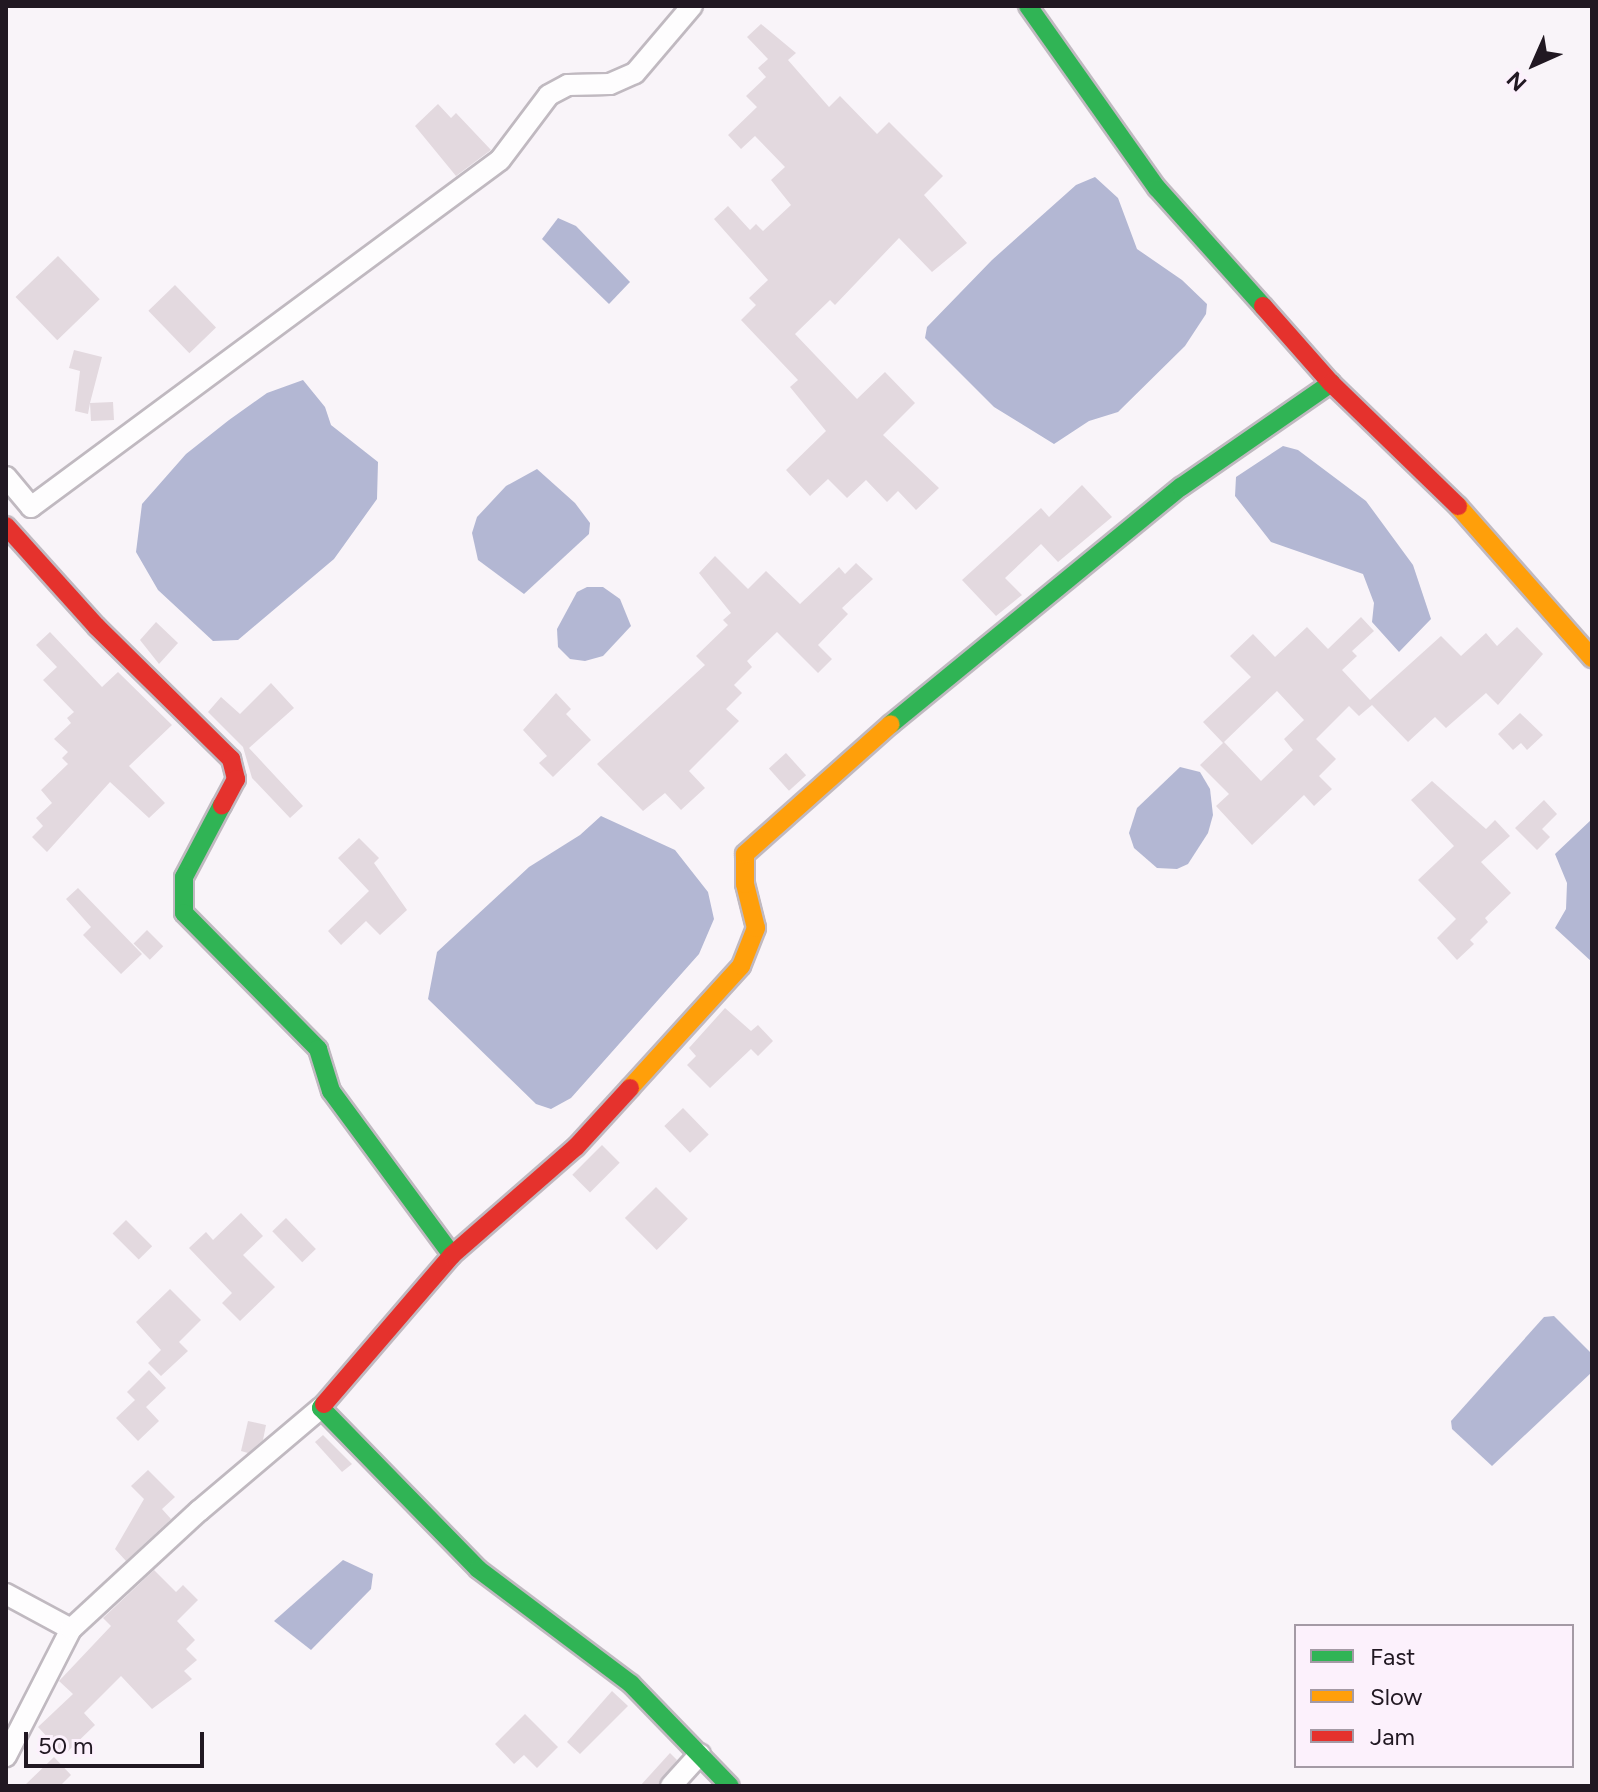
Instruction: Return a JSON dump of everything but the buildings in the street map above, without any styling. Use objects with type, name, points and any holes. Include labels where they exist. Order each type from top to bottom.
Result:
[{"type":"street","points":[[452,1255],[331,1091],[318,1049],[184,913],[184,877],[236,779],[231,759],[96,626],[6,525],[500,160],[549,95],[568,85],[610,84],[635,73],[692,6]]},
{"type":"street","points":[[1028,6],[1157,188],[1331,383],[1460,508],[1592,658]]},
{"type":"street","points":[[6,1756],[71,1629],[199,1511],[321,1408],[452,1255],[576,1147],[741,966],[756,928],[745,884],[745,854],[856,752],[1169,497],[1331,383]]},
{"type":"street","points":[[6,477],[31,507]]},
{"type":"street","points":[[321,1408],[478,1569],[631,1684],[730,1786]]},
{"type":"street","points":[[6,1594],[71,1629]]},
{"type":"street","points":[[671,1786],[700,1754]]},
{"type":"water","points":[[1095,177],[1118,198],[1137,249],[1182,280],[1207,304],[1206,314],[1185,346],[1118,412],[1089,421],[1054,444],[994,407],[925,338],[927,327],[992,260],[1076,185]]},
{"type":"water","points":[[558,218],[576,226],[630,282],[609,304],[542,239]]},
{"type":"water","points":[[303,380],[325,407],[331,425],[378,462],[377,499],[334,559],[238,640],[213,641],[158,590],[136,552],[142,504],[186,454],[229,420],[267,393]]},
{"type":"water","points":[[1283,446],[1298,450],[1366,501],[1413,565],[1431,619],[1399,652],[1372,622],[1374,603],[1363,574],[1271,542],[1235,496],[1236,477]]},
{"type":"water","points":[[537,469],[575,503],[590,523],[589,534],[524,594],[478,560],[472,533],[477,517],[506,486]]},
{"type":"water","points":[[587,587],[603,587],[620,599],[631,626],[603,656],[585,661],[570,659],[558,647],[557,629],[577,592]]},
{"type":"water","points":[[1180,767],[1200,772],[1210,789],[1213,815],[1208,833],[1188,864],[1177,869],[1157,868],[1134,848],[1129,833],[1137,808]]},
{"type":"water","points":[[601,816],[675,850],[708,892],[714,919],[699,954],[571,1098],[551,1109],[536,1104],[428,999],[437,952],[529,867],[580,835]]},
{"type":"water","points":[[1592,819],[1592,962],[1555,928],[1566,909],[1567,883],[1555,854]]},
{"type":"water","points":[[1554,1316],[1592,1354],[1592,1372],[1492,1466],[1452,1429],[1451,1421],[1544,1317]]},
{"type":"water","points":[[343,1560],[373,1574],[371,1589],[311,1650],[274,1621]]},
{"type":"traffic: fast","points":[[1028,6],[1157,188],[1263,306]]},
{"type":"traffic: fast","points":[[891,724],[1181,487],[1331,383]]},
{"type":"traffic: fast","points":[[222,805],[184,877],[184,913],[318,1049],[331,1091],[452,1255]]},
{"type":"traffic: fast","points":[[324,1404],[321,1408],[478,1569],[631,1684],[730,1786]]},
{"type":"traffic: slow","points":[[1458,506],[1592,658]]},
{"type":"traffic: slow","points":[[630,1088],[741,966],[756,928],[745,884],[745,854],[891,724]]},
{"type":"traffic: jam","points":[[1263,306],[1331,383],[1458,506]]},
{"type":"traffic: jam","points":[[6,526],[96,626],[231,759],[236,779],[222,805]]},
{"type":"traffic: jam","points":[[324,1404],[452,1255],[576,1147],[630,1088]]}]
